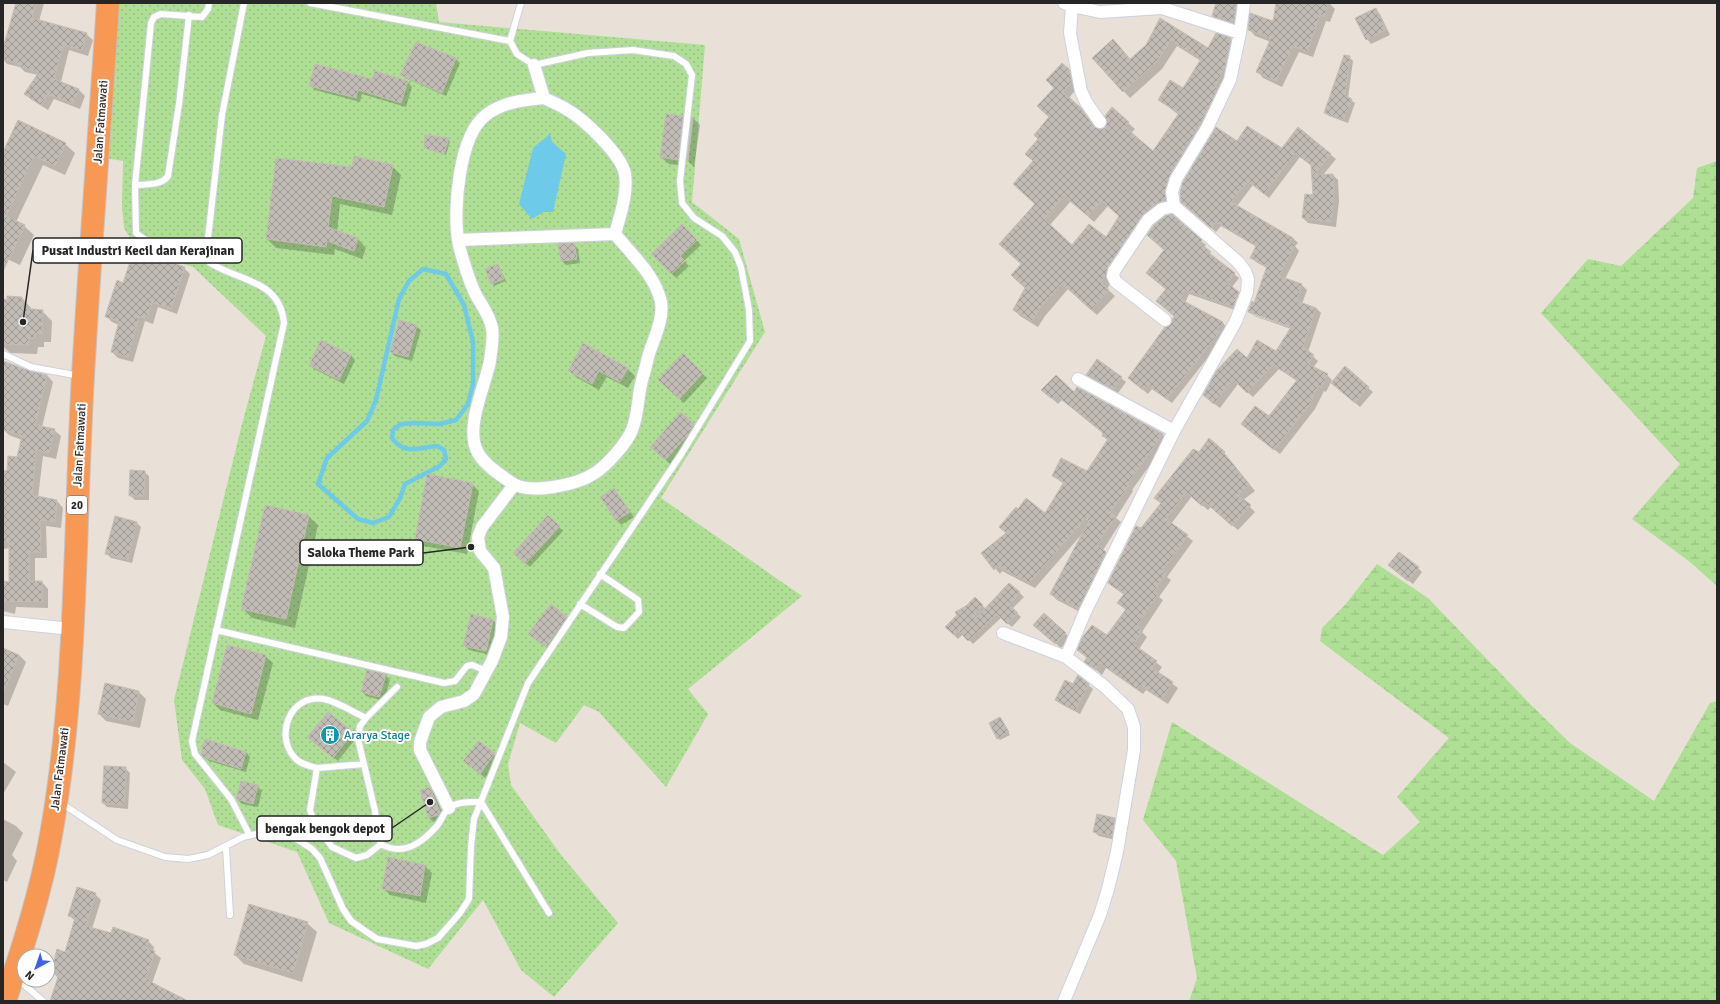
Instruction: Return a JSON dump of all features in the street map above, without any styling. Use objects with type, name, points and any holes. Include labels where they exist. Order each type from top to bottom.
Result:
[{"type":"highway","name":"Jalan Fatmawati","points":[[6,1001],[33,912],[51,837],[63,754],[72,629],[83,376],[108,3]]},
{"type":"street","points":[[1066,657],[1085,612],[1174,431],[1236,321],[1247,292],[1248,279],[1245,271],[1238,262],[1174,206],[1172,192],[1176,179],[1207,128],[1230,80],[1240,33],[1244,3]]},
{"type":"street","points":[[1100,122],[1086,102],[1081,91],[1070,33],[1068,5],[1100,12],[1163,6],[1240,33]]},
{"type":"street","points":[[534,65],[544,98]]},
{"type":"street","points":[[544,98],[567,109],[595,133],[619,159],[625,174],[626,194],[615,234],[644,268],[658,289],[661,304],[662,317],[640,386],[632,429],[622,446],[594,473],[552,488],[531,488],[514,485],[491,467],[478,453],[474,439],[475,417],[487,378],[492,345],[492,329],[486,309],[474,291],[458,240],[456,199],[462,160],[468,140],[484,116],[513,101],[544,98]]},
{"type":"street","points":[[1165,320],[1116,282],[1113,276],[1114,271],[1148,220],[1162,209],[1174,206]]},
{"type":"street","points":[[458,240],[615,234]]},
{"type":"street","points":[[1078,379],[1174,431]]},
{"type":"street","points":[[449,808],[420,750],[420,742],[429,717],[441,707],[464,701],[474,694],[487,671],[501,637],[503,617],[494,568],[480,551],[478,537],[482,527],[514,485]]},
{"type":"street","points":[[3,622],[72,629]]},
{"type":"street","points":[[1003,633],[1066,657],[1104,686],[1128,709],[1134,726],[1134,750],[1117,852],[1108,889],[1100,915],[1064,1001]]},
{"type":"lane","points":[[209,3],[208,9],[202,17],[161,14],[154,17],[151,23],[135,185],[136,234],[144,240],[169,251],[209,258]]},
{"type":"lane","points":[[244,3],[222,115],[207,247],[210,263],[267,289],[279,300],[283,312],[284,323],[192,741],[195,754],[231,799],[249,834]]},
{"type":"lane","points":[[310,3],[335,5],[510,41]]},
{"type":"lane","points":[[56,800],[117,840],[165,858],[188,859],[208,855],[249,834],[265,832],[290,836],[312,849],[320,858],[343,909],[351,921],[377,939],[416,946],[426,944],[438,938],[460,913],[469,899],[470,846],[474,819],[528,683],[682,453],[750,341],[749,310],[741,267],[735,252],[722,236],[694,218],[682,203],[680,181],[692,75],[686,64],[674,56],[633,50],[588,53],[534,65],[517,54],[510,41],[521,3]]},
{"type":"lane","points":[[135,185],[159,183],[165,180],[168,176],[190,15]]},
{"type":"lane","points":[[3,354],[31,366],[83,376]]},
{"type":"lane","points":[[580,604],[617,627],[624,628],[639,612],[638,600],[600,574]]},
{"type":"lane","points":[[216,630],[444,684],[455,681],[467,666],[472,665],[487,671]]},
{"type":"lane","points":[[397,687],[360,726],[358,739],[375,811],[377,831],[381,844],[391,850],[404,849],[422,841],[438,826],[449,808],[460,802],[481,802]]},
{"type":"lane","points":[[364,764],[317,768],[296,760],[291,753],[286,727],[291,711],[307,700],[324,699],[366,718]]},
{"type":"lane","points":[[317,768],[310,810],[314,822],[332,847],[356,858],[367,855],[381,844]]},
{"type":"lane","points":[[481,802],[548,913]]},
{"type":"lane","points":[[226,847],[230,915]]},
{"type":"lane","points":[[14,976],[43,1001]]},
{"type":"green space","points":[[116,3],[436,3],[439,22],[705,45],[692,202],[739,239],[765,332],[661,498],[802,596],[688,689],[708,714],[666,787],[599,712],[584,705],[556,743],[520,723],[508,764],[511,785],[561,855],[618,923],[554,997],[521,970],[483,900],[428,969],[329,923],[297,852],[218,825],[205,789],[182,760],[174,700],[242,424],[266,336],[193,267],[138,251],[124,228],[122,207],[123,161],[105,158]]},
{"type":"green space","points":[[1717,161],[1717,586],[1690,562],[1632,519],[1680,464],[1541,313],[1588,259],[1621,266],[1693,198],[1697,168]]},
{"type":"green space","points":[[1377,564],[1428,598],[1530,704],[1570,743],[1654,801],[1710,703],[1717,701],[1717,1001],[1189,1001],[1197,978],[1176,861],[1143,820],[1172,722],[1383,855],[1420,822],[1397,797],[1449,738],[1320,641],[1322,628],[1345,605]]},
{"type":"water","points":[[550,134],[552,142],[566,154],[553,212],[543,212],[532,219],[519,204],[533,148]]},
{"type":"building","points":[[16,3],[36,3],[32,18],[87,33],[82,50],[63,45],[54,79],[79,89],[73,104],[48,94],[41,105],[24,94],[39,72],[17,66],[18,63],[3,59],[3,48]]},
{"type":"building","points":[[1216,3],[1236,3],[1234,23],[1212,16]]},
{"type":"building","points":[[1276,3],[1329,3],[1324,17],[1320,15],[1307,52],[1293,46],[1276,81],[1256,72],[1271,38],[1248,30],[1250,13],[1273,21]]},
{"type":"building","points":[[1376,8],[1386,30],[1366,40],[1355,18]]},
{"type":"building","points":[[1160,18],[1208,48],[1216,33],[1231,38],[1225,66],[1215,87],[1218,89],[1200,124],[1170,175],[1165,190],[1166,200],[1157,203],[1142,216],[1108,267],[1106,276],[1101,282],[1109,290],[1091,310],[1062,283],[1039,309],[1032,321],[1013,310],[1025,288],[1011,275],[1021,264],[999,244],[1035,204],[1013,184],[1033,161],[1025,154],[1038,139],[1034,135],[1049,117],[1037,106],[1054,88],[1046,80],[1062,63],[1069,69],[1072,82],[1063,92],[1081,108],[1094,127],[1100,129],[1105,128],[1107,122],[1105,116],[1112,107],[1129,122],[1125,127],[1153,151],[1179,113],[1158,100],[1170,80],[1183,88],[1201,59],[1171,40],[1156,62],[1123,92],[1092,58],[1113,39],[1130,59],[1146,45]],"holes":[[[1064,196],[1088,216],[1102,201],[1119,216],[1106,237],[1089,224],[1072,245],[1044,219]]]},
{"type":"building","points":[[416,42],[456,58],[442,93],[400,75]]},
{"type":"building","points":[[1344,55],[1350,56],[1345,96],[1352,99],[1344,120],[1324,113]]},
{"type":"building","points":[[315,64],[372,79],[375,71],[408,81],[401,103],[358,90],[356,98],[309,86]]},
{"type":"building","points":[[666,114],[683,116],[678,160],[660,157]]},
{"type":"building","points":[[692,117],[693,117],[687,161]]},
{"type":"building","points":[[18,120],[66,143],[55,166],[34,156],[6,216],[25,225],[3,271],[3,152]]},
{"type":"building","points":[[1247,126],[1282,148],[1298,127],[1331,154],[1314,175],[1333,174],[1334,196],[1331,222],[1302,218],[1305,194],[1313,195],[1311,165],[1295,153],[1264,194],[1248,181],[1231,202],[1293,238],[1290,242],[1295,245],[1279,276],[1302,284],[1297,301],[1316,308],[1303,347],[1314,355],[1308,364],[1328,374],[1321,388],[1318,386],[1310,404],[1274,450],[1241,424],[1255,406],[1269,416],[1297,380],[1273,365],[1247,393],[1233,379],[1214,404],[1203,395],[1217,370],[1237,349],[1247,358],[1257,340],[1276,351],[1291,327],[1248,312],[1252,301],[1254,303],[1267,266],[1250,258],[1256,246],[1216,222],[1211,228],[1181,202],[1180,193],[1183,182],[1216,127],[1237,141]]},
{"type":"building","points":[[425,135],[449,138],[444,154],[424,148]]},
{"type":"building","points":[[354,156],[393,165],[384,207],[332,196],[328,227],[358,238],[354,251],[327,241],[326,247],[266,239],[276,158],[352,167]]},
{"type":"building","points":[[1172,214],[1202,240],[1200,243],[1211,252],[1209,253],[1235,273],[1227,283],[1239,292],[1233,307],[1184,290],[1180,299],[1223,322],[1218,330],[1220,331],[1167,399],[1147,385],[1143,390],[1128,378],[1165,327],[1171,324],[1174,316],[1156,301],[1166,289],[1146,273],[1164,250],[1147,235],[1154,225],[1165,216]]},
{"type":"building","points":[[682,224],[697,240],[680,256],[685,261],[671,274],[651,254]]},
{"type":"building","points":[[574,243],[577,259],[561,261],[558,244]]},
{"type":"building","points":[[134,250],[185,267],[171,309],[152,302],[147,319],[139,316],[128,357],[111,352],[119,321],[105,317],[117,280],[123,283]]},
{"type":"building","points":[[498,264],[504,279],[491,284],[485,269]]},
{"type":"building","points":[[7,296],[22,297],[22,308],[43,310],[42,334],[35,333],[35,338],[29,338],[28,345],[3,344],[3,299],[7,300]]},
{"type":"building","points":[[399,320],[417,325],[408,357],[390,352]]},
{"type":"building","points":[[321,340],[351,355],[339,380],[309,365]]},
{"type":"building","points":[[583,343],[628,368],[620,382],[599,371],[592,384],[568,371]]},
{"type":"building","points":[[683,353],[703,373],[679,399],[658,380]]},
{"type":"building","points":[[1097,359],[1122,377],[1113,389],[1086,375]]},
{"type":"building","points":[[3,361],[30,371],[47,375],[35,425],[55,429],[49,453],[36,450],[32,495],[57,500],[55,522],[40,520],[41,552],[29,552],[29,581],[42,581],[42,602],[3,601],[3,581],[9,582],[9,542],[3,542],[3,470],[7,471],[8,456],[17,457],[22,436],[3,430]]},
{"type":"building","points":[[1345,366],[1369,387],[1355,403],[1331,383]]},
{"type":"building","points":[[1056,375],[1074,392],[1077,387],[1163,434],[1127,484],[1129,485],[1110,513],[1116,516],[1097,545],[1106,552],[1078,609],[1050,594],[1089,521],[1086,518],[1029,583],[997,566],[994,570],[981,553],[1006,533],[999,527],[1016,507],[1018,509],[1026,498],[1045,513],[1064,482],[1052,476],[1061,458],[1087,471],[1108,439],[1102,436],[1103,433],[1056,395],[1052,399],[1041,390]]},
{"type":"building","points":[[681,412],[694,424],[688,435],[665,460],[650,447]]},
{"type":"building","points":[[1209,438],[1225,452],[1224,453],[1250,485],[1238,495],[1251,505],[1232,526],[1205,502],[1202,506],[1186,492],[1166,519],[1188,535],[1162,571],[1166,574],[1154,591],[1158,594],[1137,626],[1143,631],[1133,644],[1157,661],[1152,668],[1173,682],[1162,699],[1140,685],[1137,689],[1100,663],[1096,670],[1084,662],[1087,657],[1077,650],[1082,638],[1092,625],[1107,635],[1126,609],[1117,603],[1124,594],[1108,583],[1136,526],[1141,528],[1161,503],[1154,498],[1193,449],[1199,452]]},
{"type":"building","points":[[130,470],[145,471],[144,496],[129,496]]},
{"type":"building","points":[[427,474],[473,483],[460,548],[415,539]]},
{"type":"building","points":[[614,488],[630,512],[616,521],[600,497]]},
{"type":"building","points":[[265,505],[309,515],[286,619],[241,609]]},
{"type":"building","points":[[548,515],[560,526],[525,564],[513,553]]},
{"type":"building","points":[[115,516],[137,522],[128,559],[105,554]]},
{"type":"building","points":[[1399,552],[1419,567],[1408,581],[1388,565]]},
{"type":"building","points":[[1009,583],[1020,592],[1009,605],[1018,613],[1007,624],[997,614],[968,641],[958,630],[954,635],[945,627],[957,615],[955,612],[966,606],[975,597],[983,605],[973,616],[975,619]]},
{"type":"building","points":[[551,604],[567,617],[546,647],[528,634]]},
{"type":"building","points":[[1044,613],[1066,633],[1055,644],[1033,625]]},
{"type":"building","points":[[471,614],[493,620],[486,651],[463,646]]},
{"type":"building","points":[[227,645],[266,655],[251,714],[212,703]]},
{"type":"building","points":[[3,648],[19,655],[3,693]]},
{"type":"building","points":[[367,670],[386,674],[379,697],[361,692]]},
{"type":"building","points":[[1078,675],[1089,684],[1075,711],[1055,700],[1065,680],[1073,684]]},
{"type":"building","points":[[105,683],[139,691],[133,722],[98,714]]},
{"type":"building","name":"Ararya Stage","points":[[328,712],[353,732],[333,758],[307,737]]},
{"type":"building","points":[[1000,717],[1009,732],[997,739],[989,723]]},
{"type":"building","points":[[205,739],[246,752],[241,769],[203,757],[201,754]]},
{"type":"building","points":[[479,741],[495,753],[480,774],[463,761]]},
{"type":"building","points":[[104,766],[126,767],[124,805],[102,803]]},
{"type":"building","points":[[241,781],[258,785],[253,804],[236,799]]},
{"type":"building","points":[[430,787],[440,812],[438,815],[428,818],[420,790]]},
{"type":"building","points":[[1097,814],[1115,818],[1112,836],[1093,832]]},
{"type":"building","points":[[388,857],[425,865],[420,896],[382,889]]},
{"type":"building","points":[[77,887],[96,893],[86,926],[111,933],[113,927],[149,940],[146,948],[155,951],[146,978],[188,1001],[50,1001],[54,988],[56,988],[59,974],[56,973],[57,949],[65,952],[75,918],[68,916]]},
{"type":"building","points":[[249,904],[308,922],[293,973],[234,955]]},
{"type":"waterway","points":[[423,269],[446,274],[464,305],[473,342],[473,384],[468,404],[456,420],[440,424],[401,424],[393,430],[392,438],[401,447],[407,449],[418,449],[437,446],[444,450],[446,459],[440,466],[405,484],[400,498],[389,517],[373,523],[358,519],[318,484],[327,458],[367,421],[376,400],[399,299],[409,281],[423,269]]},
{"type":"place","name":"Pusat Industri Kecil dan Kerajinan","points":[[23,322]]},
{"type":"place","name":"Saloka Theme Park","points":[[471,547]]},
{"type":"place","name":"Ararya Stage","points":[[330,735]]},
{"type":"place","name":"bengak bengok depot","points":[[430,802]]}]
